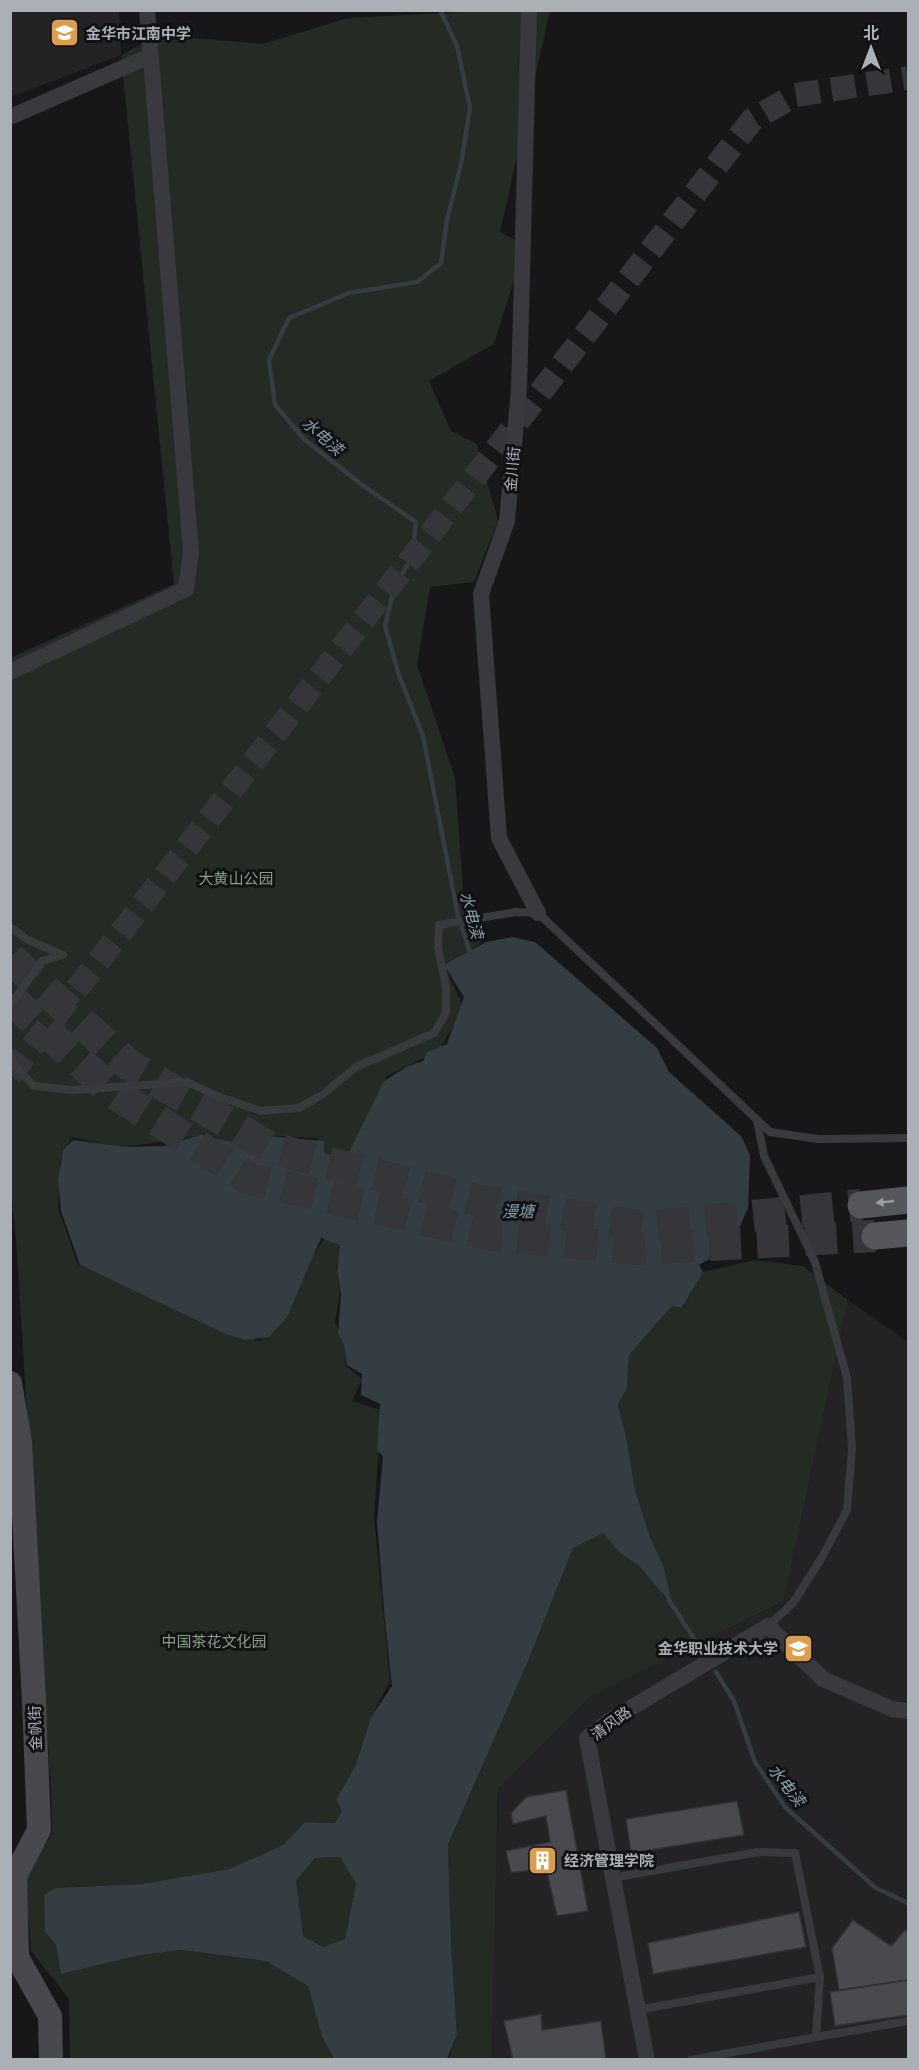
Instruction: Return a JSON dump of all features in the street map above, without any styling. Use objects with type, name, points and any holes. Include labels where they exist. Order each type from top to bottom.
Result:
[{"type":"main road","points":[[861,1205],[909,1200]]},
{"type":"main road","points":[[875,1236],[909,1233]]},
{"type":"street","points":[[10,672],[186,589],[190,552],[147,10]]},
{"type":"street","name":"金川街","points":[[529,10],[519,389],[507,521],[481,594],[499,838],[538,913]]},
{"type":"street","points":[[10,117],[150,56]]},
{"type":"street","name":"金帆街","points":[[10,1383],[20,1442],[39,1830],[15,1876],[14,1962],[50,2016],[51,2060]]},
{"type":"street","points":[[768,1626],[823,1679],[892,1709],[909,1711]]},
{"type":"street","name":"清风路","points":[[646,2060],[587,1738],[609,1721],[768,1626]]},
{"type":"lane","points":[[10,1052],[15,1066],[34,1086],[72,1090],[187,1082],[217,1096],[261,1111],[300,1108],[322,1095],[356,1066],[434,1033],[446,1013],[446,987],[438,948],[439,925],[516,912],[538,913],[770,1132],[818,1138],[909,1138]]},
{"type":"lane","points":[[10,927],[28,940],[63,955],[42,961],[10,1006]]},
{"type":"lane","points":[[757,1120],[764,1156],[814,1262],[847,1378],[852,1449],[846,1510],[821,1559],[793,1603],[768,1626]]},
{"type":"lane","points":[[612,1878],[758,1852],[795,1853],[820,1977],[816,2037]]},
{"type":"lane","points":[[637,2010],[820,1977]]},
{"type":"lane","points":[[691,2060],[909,2021]]},
{"type":"shaded area","name":"金华市江南中学","points":[[11,10],[119,11],[121,55],[11,97]]},
{"type":"shaded area","name":"金华职业技术大学","points":[[848,1300],[908,1342],[908,2059],[492,2060],[498,1789],[593,1695],[784,1601]]},
{"type":"green space","name":"大黄山公园","points":[[550,11],[500,232],[525,245],[494,344],[429,381],[451,431],[477,444],[498,521],[474,582],[430,587],[417,665],[455,778],[464,902],[481,943],[445,967],[464,1009],[438,1051],[387,1076],[347,1159],[323,1155],[317,1138],[279,1136],[232,1142],[209,1135],[118,1148],[72,1137],[60,1161],[58,1208],[78,1265],[260,1342],[325,1237],[342,1242],[336,1268],[340,1292],[335,1323],[347,1346],[345,1365],[362,1379],[352,1401],[381,1410],[374,1517],[390,1681],[371,1717],[356,1764],[336,1800],[342,1811],[335,1823],[305,1822],[283,1845],[229,1869],[141,1884],[56,1888],[45,1932],[56,1945],[135,1956],[181,1950],[266,1961],[308,1986],[322,2037],[334,2059],[70,2059],[69,1999],[31,1951],[25,1878],[52,1834],[16,1239],[10,1182],[10,658],[174,584],[121,55],[159,35],[263,44],[348,18],[464,12]]},
{"type":"green space","points":[[754,1260],[802,1266],[848,1300],[784,1601],[593,1695],[498,1789],[492,2059],[448,2060],[457,2035],[448,1846],[529,1659],[573,1548],[603,1532],[620,1553],[639,1566],[671,1602],[664,1567],[650,1537],[635,1490],[618,1404],[627,1387],[629,1355],[672,1306],[683,1308],[703,1272]]},
{"type":"green space","points":[[340,1857],[356,1884],[345,1939],[323,1947],[303,1936],[296,1881],[315,1858]]},
{"type":"water","name":"漫塘","points":[[512,937],[535,942],[657,1048],[669,1072],[741,1136],[750,1155],[748,1208],[728,1253],[719,1253],[699,1265],[703,1272],[682,1308],[672,1306],[629,1355],[627,1388],[618,1404],[635,1490],[650,1537],[664,1567],[672,1604],[639,1566],[620,1553],[603,1533],[573,1548],[529,1659],[448,1845],[457,2035],[447,2059],[334,2059],[322,2037],[308,1986],[266,1961],[181,1950],[135,1956],[61,1974],[56,1945],[45,1932],[44,1895],[56,1888],[141,1884],[229,1869],[283,1845],[305,1822],[335,1823],[342,1811],[336,1800],[356,1764],[371,1717],[392,1686],[377,1522],[383,1456],[377,1451],[380,1404],[361,1395],[362,1374],[347,1365],[344,1344],[338,1334],[341,1294],[337,1271],[340,1245],[321,1238],[287,1317],[269,1337],[246,1340],[226,1334],[80,1265],[61,1211],[58,1179],[63,1151],[73,1140],[125,1147],[163,1146],[201,1135],[238,1143],[268,1136],[324,1141],[324,1153],[346,1158],[384,1081],[408,1066],[423,1061],[427,1052],[447,1044],[464,997],[444,965],[486,942]],"holes":[[[340,1857],[356,1884],[345,1939],[323,1947],[303,1936],[296,1881],[315,1858]]]},
{"type":"building","name":"经济管理学院","points":[[566,1790],[588,1911],[557,1916],[546,1868],[511,1873],[506,1851],[550,1842],[546,1816],[513,1824],[511,1813],[526,1797]]},
{"type":"building","points":[[737,1801],[744,1835],[631,1853],[626,1819]]},
{"type":"building","points":[[799,1912],[806,1947],[653,1974],[648,1943]]},
{"type":"building","points":[[853,1920],[891,1946],[905,1930],[908,1932],[908,1980],[839,1990],[832,1948]]},
{"type":"building","points":[[908,1980],[908,2015],[835,2026],[830,1992]]},
{"type":"building","points":[[541,2014],[542,2030],[601,2021],[606,2060],[513,2060],[504,2021]]},
{"type":"waterway","name":"水电渎","points":[[440,10],[457,46],[470,108],[461,164],[447,220],[441,263],[417,282],[349,293],[289,318],[269,360],[275,405],[305,440],[365,487],[416,522],[412,556],[394,588],[385,626],[399,675],[423,736],[458,916],[471,955]]},
{"type":"waterway","points":[[669,1600],[702,1651]]},
{"type":"waterway","name":"水电渎","points":[[716,1672],[734,1701],[755,1762],[785,1807],[876,1888],[908,1903]]},
{"type":"tunnel","points":[[10,1075],[752,120],[795,95],[908,78]]},
{"type":"tunnel","points":[[10,958],[129,1065],[271,1148],[475,1200],[644,1227],[861,1205]]},
{"type":"tunnel","points":[[10,998],[114,1093],[250,1179],[491,1235],[637,1249],[875,1236]]},
{"type":"place","name":"金华市江南中学","points":[[65,33]]},
{"type":"place","name":"金华职业技术大学","points":[[799,1648]]},
{"type":"place","name":"经济管理学院","points":[[543,1860]]},
{"type":"park label","name":"中国茶花文化园","points":[[214,1641]]}]
